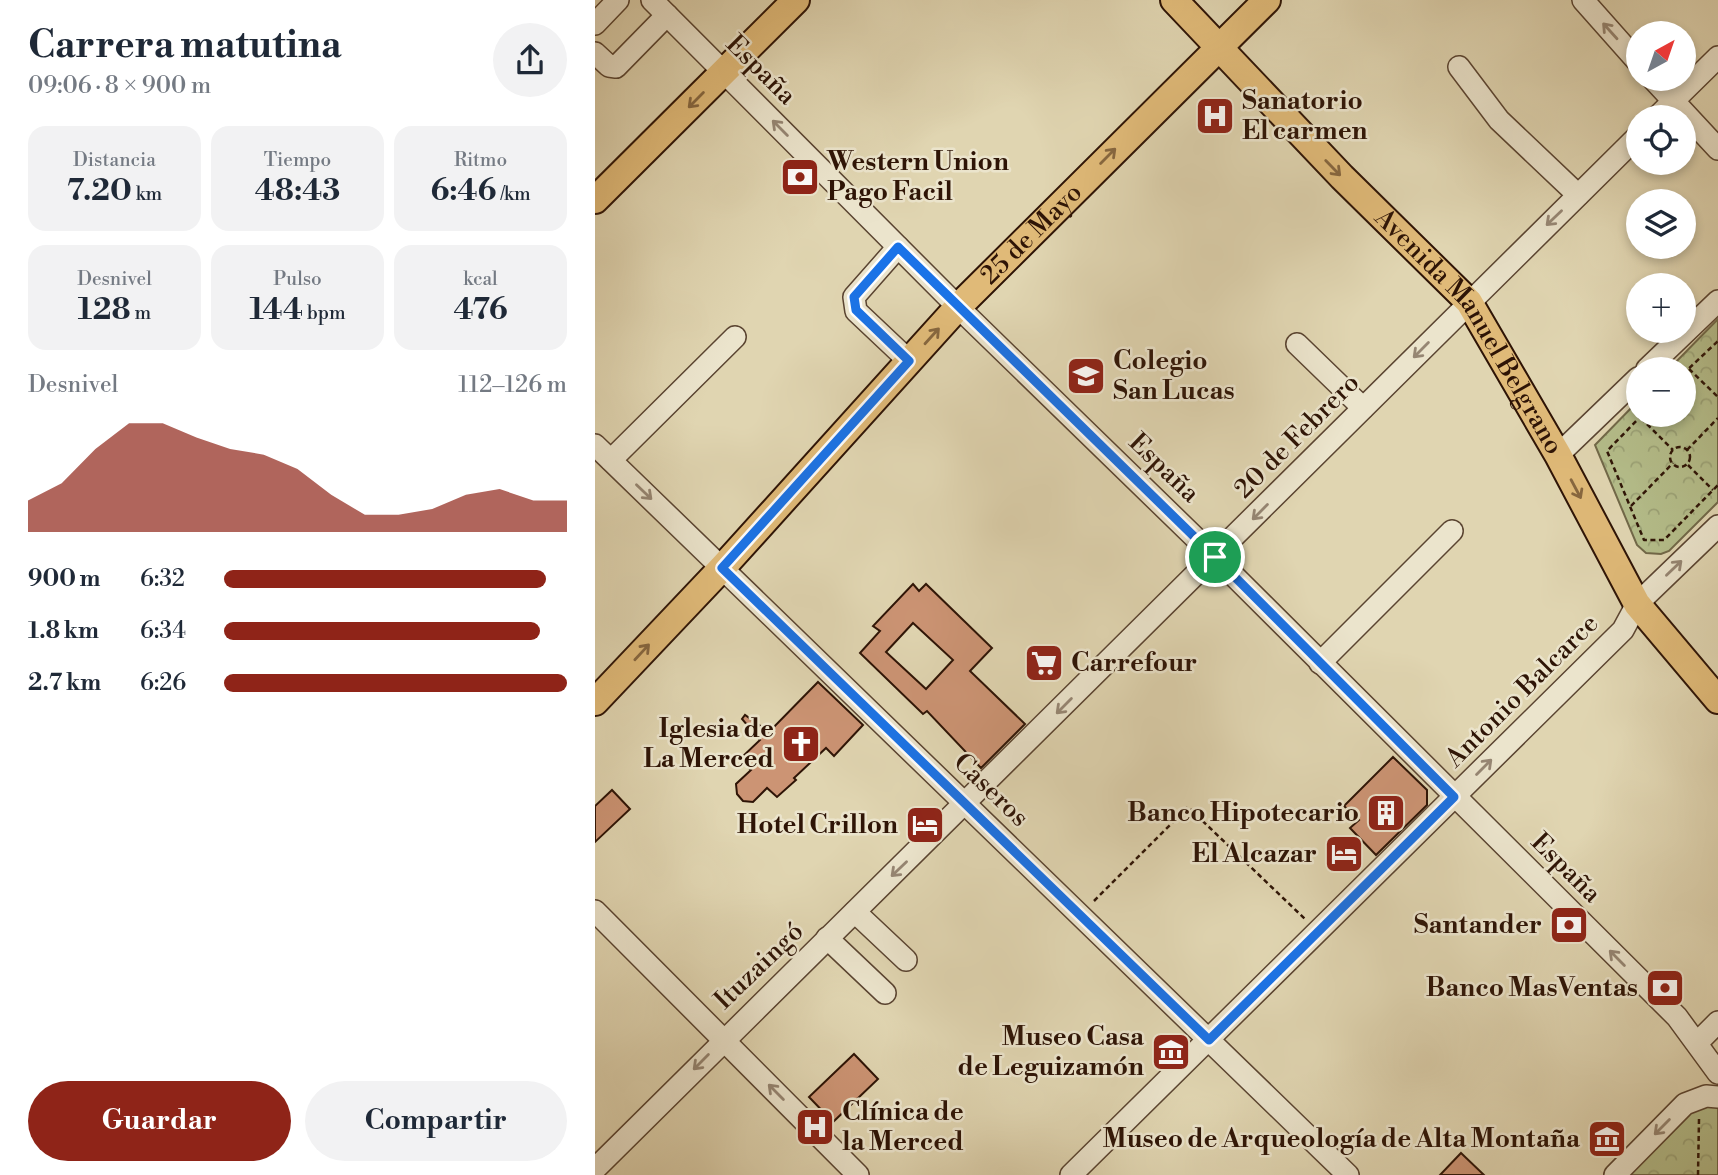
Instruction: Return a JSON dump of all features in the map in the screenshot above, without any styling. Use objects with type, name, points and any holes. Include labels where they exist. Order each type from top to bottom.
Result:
[{"type":"main road","points":[[595,200],[796,0]]},
{"type":"main road","name":"Avenida Manuel Belgrano","points":[[1174,0],[1342,177],[1469,302],[1558,455],[1637,604],[1718,700]]},
{"type":"main road","name":"25 de Mayo","points":[[595,702],[722,568],[958,306],[1267,0]]},
{"type":"street","points":[[595,23],[618,0]]},
{"type":"street","name":"España","points":[[652,0],[1677,1017],[1718,1073]]},
{"type":"street","points":[[1583,0],[1626,48]]},
{"type":"street","points":[[595,53],[609,66],[616,67],[667,15]]},
{"type":"street","points":[[1670,105],[1718,57]]},
{"type":"street","points":[[1458,67],[1499,120],[1578,195]]},
{"type":"street","points":[[1663,91],[1718,149]]},
{"type":"street","name":"20 de Febrero","points":[[965,804],[1626,148]]},
{"type":"street","points":[[898,247],[854,297],[853,304],[909,361]]},
{"type":"street","points":[[1660,357],[1718,301]]},
{"type":"street","points":[[611,460],[735,337]]},
{"type":"street","points":[[1297,344],[1363,408]]},
{"type":"street","points":[[1558,455],[1626,390]]},
{"type":"street","name":"Caseros","points":[[595,444],[1348,1175]]},
{"type":"street","name":"Antonio Balcarce","points":[[1071,1175],[1623,630],[1637,604],[1718,526]]},
{"type":"street","points":[[1320,663],[1452,531]]},
{"type":"street","name":"Ituzaingó","points":[[595,1169],[965,804]]},
{"type":"street","points":[[595,911],[859,1175]]},
{"type":"street","points":[[855,912],[906,960]]},
{"type":"street","points":[[827,938],[885,993]]},
{"type":"street","points":[[1697,1043],[1718,1021]]},
{"type":"street","points":[[1615,1175],[1685,1104],[1706,1096],[1718,1097]]},
{"type":"path","points":[[1696,362],[1718,341]]},
{"type":"path","points":[[1696,376],[1718,397]]},
{"type":"path","points":[[1687,450],[1718,418]]},
{"type":"path","points":[[1630,427],[1607,451],[1644,540],[1664,540],[1718,485]]},
{"type":"path","points":[[1651,427],[1673,450]]},
{"type":"path","points":[[1678,447],[1687,450],[1690,455],[1687,464],[1678,466],[1673,463],[1673,450],[1678,447]]},
{"type":"path","points":[[1630,507],[1673,463]]},
{"type":"path","points":[[1687,464],[1713,490]]},
{"type":"path","points":[[1080,915],[1188,807],[1312,926]]},
{"type":"green space","points":[[1718,319],[1718,502],[1669,551],[1661,554],[1646,553],[1637,545],[1595,445],[1626,413],[1626,427],[1696,427],[1696,357],[1681,357]]},
{"type":"green space","points":[[1718,1103],[1718,1175],[1627,1175],[1693,1108]]},
{"type":"building","points":[[913,584],[919,591],[926,584],[992,648],[970,671],[1025,724],[981,768],[927,711],[923,714],[860,653],[880,631],[873,626]],"holes":[[[913,623],[953,660],[926,689],[886,652]]]},
{"type":"building","name":"Iglesia de La Merced","points":[[818,682],[863,725],[834,756],[826,748],[777,797],[767,788],[753,802],[743,801],[737,794],[736,784],[751,770],[740,759],[760,740],[742,719],[745,715],[769,732]]},
{"type":"building","name":"Banco Hipotecario","points":[[1393,757],[1427,790],[1427,805],[1376,855],[1350,828],[1359,820],[1344,806]]},
{"type":"building","points":[[612,790],[630,809],[595,842],[595,806]]},
{"type":"building","points":[[854,1054],[878,1079],[833,1122],[809,1097]]},
{"type":"building","points":[[1461,1153],[1484,1175],[1440,1175]]},
{"type":"place","name":"Sanatorio El carmen","points":[[1215,116]]},
{"type":"place","name":"Western Union Pago Facil","points":[[800,177]]},
{"type":"place","name":"Colegio San Lucas","points":[[1086,376]]},
{"type":"place","name":"Carrefour","points":[[1044,663]]},
{"type":"place","name":"Iglesia de La Merced","points":[[801,744]]},
{"type":"place","name":"Banco Hipotecario","points":[[1386,813]]},
{"type":"place","name":"Hotel Crillon","points":[[925,825]]},
{"type":"place","name":"El Alcazar","points":[[1344,854]]},
{"type":"place","name":"Santander","points":[[1569,925]]},
{"type":"place","name":"Banco MasVentas","points":[[1665,988]]},
{"type":"place","name":"Museo Casa de Leguizamón","points":[[1171,1052]]},
{"type":"place","name":"Clínica de la Merced","points":[[815,1127]]},
{"type":"place","name":"Museo de Arqueología de Alta Montaña","points":[[1607,1139]]},
{"type":"route","points":[[898,247],[1215,557],[1454,797],[1209,1040],[722,568],[909,361],[853,304],[854,297],[898,247]]}]
